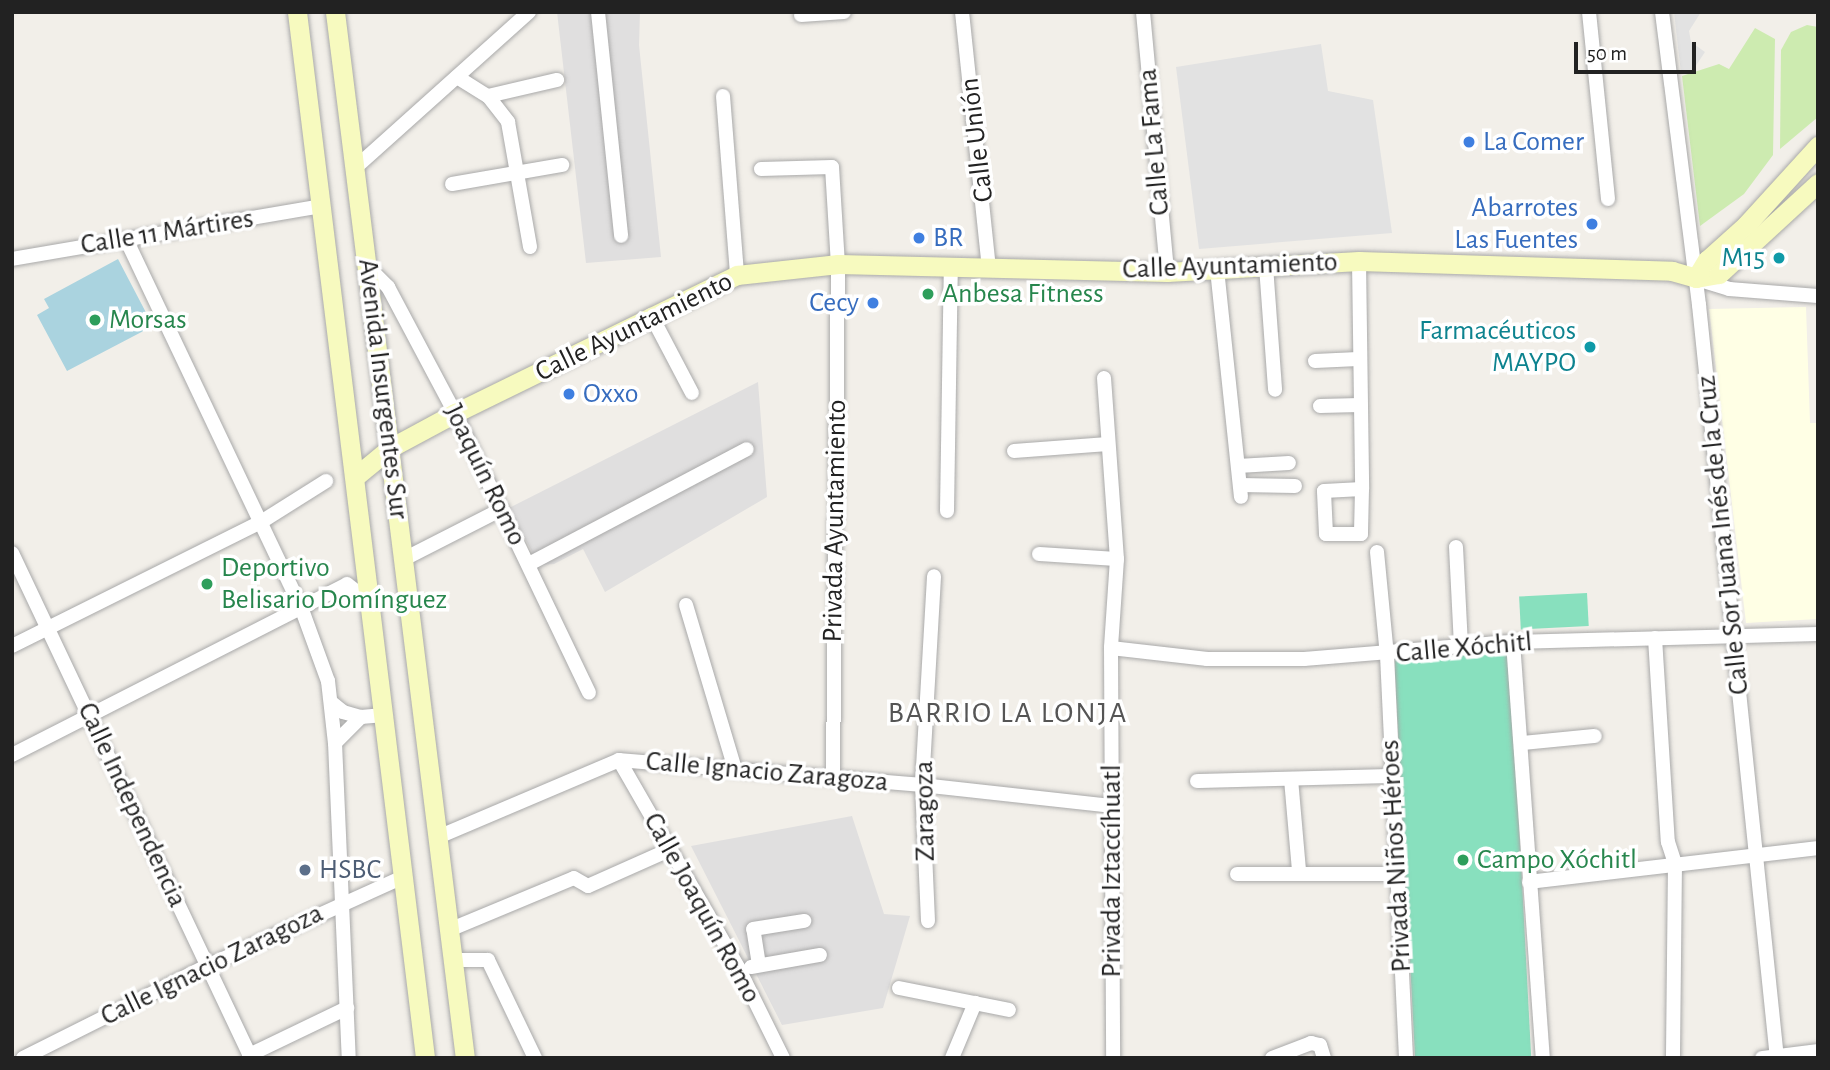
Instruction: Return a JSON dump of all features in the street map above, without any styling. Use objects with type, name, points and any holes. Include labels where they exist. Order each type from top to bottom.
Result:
[{"type":"main road","name":"Avenida Insurgentes Sur","points":[[296,12],[425,1058]]},
{"type":"main road","name":"Avenida Insurgentes Sur","points":[[335,12],[465,1058]]},
{"type":"main road","points":[[1696,278],[1706,260],[1746,225],[1818,146]]},
{"type":"main road","points":[[1696,278],[1719,274],[1818,183]]},
{"type":"main road","name":"Calle Ayuntamiento","points":[[355,477],[390,448],[455,413],[737,275],[838,264],[1167,272],[1359,261],[1672,271],[1696,278]]},
{"type":"street","points":[[355,168],[529,12]]},
{"type":"street","points":[[598,12],[621,236]]},
{"type":"street","points":[[802,15],[844,12]]},
{"type":"street","name":"Calle Unión","points":[[962,12],[989,267]]},
{"type":"street","name":"Calle La Fama","points":[[1143,12],[1167,272]]},
{"type":"street","points":[[1589,12],[1608,199]]},
{"type":"street","name":"Calle Sor Juana Inés de la Cruz","points":[[1662,12],[1696,278],[1734,638],[1756,854],[1772,1057]]},
{"type":"street","points":[[457,77],[488,96],[508,122],[519,172],[530,247]]},
{"type":"street","points":[[488,96],[557,80]]},
{"type":"street","points":[[723,96],[737,275]]},
{"type":"street","points":[[452,184],[562,165]]},
{"type":"street","name":"Privada Ayuntamiento","points":[[761,169],[832,167],[838,264],[833,778]]},
{"type":"street","name":"Calle 11 Mártires","points":[[12,259],[321,206]]},
{"type":"street","points":[[126,239],[301,607],[321,656],[332,703],[335,743],[349,1058]]},
{"type":"street","points":[[1359,261],[1358,359],[1362,488]]},
{"type":"street","name":"Joaquín Romo","points":[[367,265],[388,287],[455,413],[589,693]]},
{"type":"street","points":[[947,511],[951,266]]},
{"type":"street","points":[[1266,267],[1275,390]]},
{"type":"street","points":[[1217,269],[1240,491],[1295,486]]},
{"type":"street","name":"Calle Ayuntamiento","points":[[1696,278],[1729,289],[1818,296]]},
{"type":"street","points":[[650,316],[692,393]]},
{"type":"street","points":[[1315,361],[1358,359]]},
{"type":"street","name":"Privada Iztaccíhuatl","points":[[1104,378],[1117,559],[1111,648],[1113,1058]]},
{"type":"street","points":[[1320,406],[1360,405]]},
{"type":"street","points":[[1014,451],[1108,444]]},
{"type":"street","points":[[529,564],[747,449]]},
{"type":"street","points":[[1238,466],[1289,463]]},
{"type":"street","points":[[12,646],[261,522],[326,481]]},
{"type":"street","points":[[404,559],[502,509]]},
{"type":"street","points":[[1456,547],[1461,647]]},
{"type":"street","name":"Privada Niños Héroes","points":[[1377,552],[1387,654],[1406,1058]]},
{"type":"street","name":"Calle Independencia","points":[[12,553],[250,1056]]},
{"type":"street","points":[[1039,554],[1117,559]]},
{"type":"street","name":"Zaragoza","points":[[928,921],[922,785],[934,576]]},
{"type":"street","points":[[12,755],[347,584],[371,603]]},
{"type":"street","points":[[686,605],[735,769]]},
{"type":"street","name":"Calle Xóchitl","points":[[1111,648],[1207,659],[1387,654],[1513,642],[1818,634]]},
{"type":"street","points":[[1655,638],[1668,842],[1675,863],[1673,1058]]},
{"type":"street","points":[[1513,642],[1543,1058]]},
{"type":"street","points":[[332,703],[343,712],[361,717],[384,715]]},
{"type":"street","points":[[335,743],[361,717]]},
{"type":"street","points":[[1522,743],[1595,736]]},
{"type":"street","name":"Calle Ignacio Zaragoza","points":[[438,837],[619,760],[922,785],[1111,806]]},
{"type":"street","name":"Calle Joaquín Romo","points":[[619,760],[739,969],[783,1058]]},
{"type":"street","points":[[1197,781],[1392,776]]},
{"type":"street","points":[[1291,779],[1299,871]]},
{"type":"street","points":[[1529,882],[1818,848]]},
{"type":"street","points":[[449,930],[574,878],[588,886],[671,849]]},
{"type":"street","points":[[1237,874],[1299,871],[1396,874]]},
{"type":"street","name":"Calle Ignacio Zaragoza","points":[[23,1058],[207,966],[342,902],[403,877]]},
{"type":"street","points":[[759,965],[753,929],[804,920]]},
{"type":"street","points":[[739,969],[820,955]]},
{"type":"street","points":[[453,960],[488,960],[535,1058]]},
{"type":"street","points":[[899,988],[1009,1010]]},
{"type":"street","points":[[952,1058],[975,1003]]},
{"type":"street","points":[[250,1056],[347,1008]]},
{"type":"street","points":[[1272,1058],[1311,1043],[1320,1045],[1324,1058]]},
{"type":"street","points":[[1772,1057],[1818,1051]]},
{"type":"shaded area","points":[[557,12],[640,12],[639,45],[661,257],[586,263]]},
{"type":"shaded area","points":[[1674,12],[1701,12],[1689,31],[1691,42],[1705,52],[1693,70],[1681,73]]},
{"type":"shaded area","points":[[1321,44],[1328,91],[1373,100],[1392,233],[1199,249],[1176,67]]},
{"type":"shaded area","points":[[1806,307],[1810,423],[1818,423],[1818,619],[1746,623],[1709,309]]},
{"type":"shaded area","points":[[758,382],[767,497],[605,592],[583,549],[554,564],[539,565],[509,508]]},
{"type":"shaded area","points":[[852,816],[884,914],[910,916],[883,1008],[782,1025],[691,846]]},
{"type":"green space","points":[[1807,25],[1818,27],[1818,117],[1780,149],[1781,50],[1791,32]]},
{"type":"green space","points":[[1755,28],[1775,39],[1773,155],[1744,194],[1700,226],[1682,76],[1719,64],[1729,69]]},
{"type":"green space","points":[[1587,593],[1589,626],[1521,630],[1519,597]]},
{"type":"green space","name":"Campo Xóchitl","points":[[1510,653],[1531,1058],[1415,1058],[1394,659]]},
{"type":"water","name":"Morsas","points":[[118,259],[153,326],[67,371],[37,315],[49,308],[44,299]]},
{"type":"place","name":"La Comer","points":[[1469,142]]},
{"type":"place","name":"Abarrotes Las Fuentes","points":[[1592,224]]},
{"type":"place","name":"BR","points":[[919,238]]},
{"type":"place","name":"M15","points":[[1779,258]]},
{"type":"place","name":"Anbesa Fitness","points":[[928,294]]},
{"type":"place","name":"Cecy","points":[[873,303]]},
{"type":"place","name":"Morsas","points":[[95,320]]},
{"type":"place","name":"Farmacéuticos MAYPO","points":[[1590,347]]},
{"type":"place","name":"Oxxo","points":[[569,394]]},
{"type":"place","name":"Deportivo Belisario Domínguez","points":[[207,584]]},
{"type":"place","name":"Campo Xóchitl","points":[[1463,860]]},
{"type":"place","name":"HSBC","points":[[305,870]]},
{"type":"district","name":"BARRIO LA LONJA","points":[[1008,713]]}]
